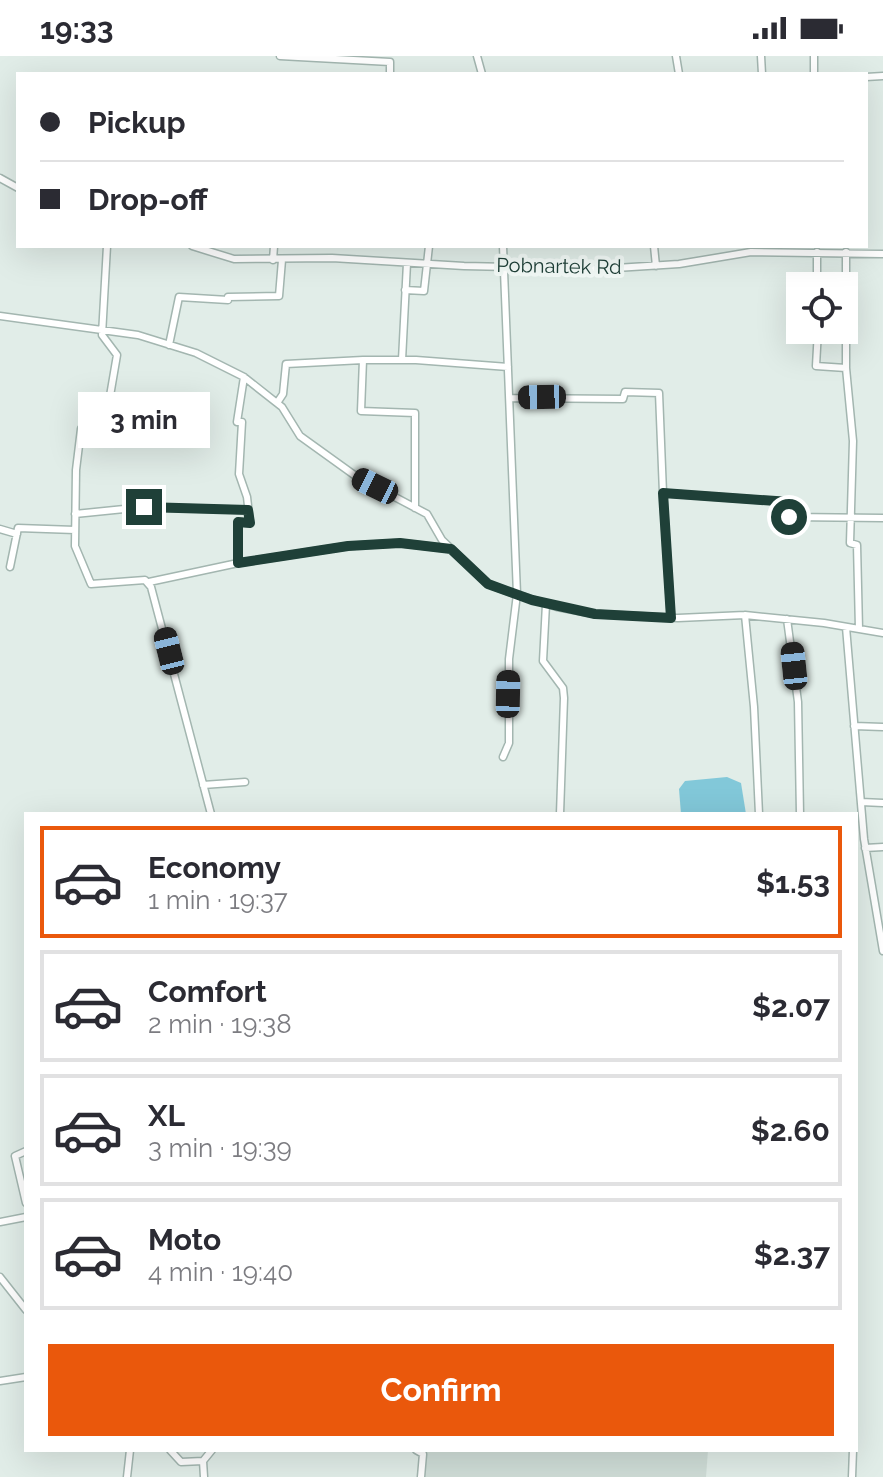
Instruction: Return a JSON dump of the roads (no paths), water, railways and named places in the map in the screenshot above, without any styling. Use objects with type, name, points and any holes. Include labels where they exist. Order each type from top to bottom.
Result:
[{"type":"street","points":[[280,56],[390,62],[390,72]]},
{"type":"street","points":[[107,248],[102,335],[117,355],[104,431],[81,429],[76,470],[75,546],[89,583],[149,582],[238,563],[348,546],[400,543],[451,549]]},
{"type":"street","name":"Pobnartek Rd","points":[[198,248],[234,259],[332,258],[600,269],[656,266],[751,252],[817,250],[883,254]]},
{"type":"street","points":[[273,260],[274,248]]},
{"type":"street","points":[[405,290],[424,291],[429,248]]},
{"type":"street","points":[[503,248],[517,594],[509,659],[509,743],[503,757]]},
{"type":"street","points":[[654,248],[656,266]]},
{"type":"street","points":[[817,250],[817,272]]},
{"type":"street","points":[[846,252],[846,368],[853,441],[850,543],[857,545],[859,629]]},
{"type":"street","points":[[169,345],[179,297],[228,300],[228,297],[279,296],[282,260]]},
{"type":"street","points":[[402,360],[407,263]]},
{"type":"street","points":[[0,316],[103,329],[169,345],[196,353],[244,377],[277,403],[300,436],[357,477],[427,514],[451,549],[488,584],[546,604],[595,614],[671,618],[745,615],[883,633]]},
{"type":"street","points":[[818,344],[817,367],[846,368]]},
{"type":"street","points":[[363,360],[361,411],[415,413],[415,508]]},
{"type":"street","points":[[277,403],[283,394],[286,364],[402,360],[508,367]]},
{"type":"street","points":[[238,563],[238,522],[250,523],[239,474],[242,422],[237,422],[244,377]]},
{"type":"street","points":[[510,398],[624,399],[625,392],[659,393],[671,618]]},
{"type":"street","points":[[663,493],[790,502],[790,517],[883,518]]},
{"type":"street","points":[[75,514],[144,507],[248,510]]},
{"type":"street","points":[[10,567],[18,528],[75,530]]},
{"type":"street","points":[[0,529],[17,534]]},
{"type":"street","points":[[149,582],[210,812]]},
{"type":"street","points":[[546,604],[543,661],[563,688],[564,698],[560,812]]},
{"type":"street","points":[[745,615],[754,707],[759,812]]},
{"type":"street","points":[[787,619],[798,702],[800,812]]},
{"type":"street","points":[[846,627],[865,848],[883,951]]},
{"type":"street","points":[[854,726],[883,727]]},
{"type":"street","points":[[203,785],[245,782]]},
{"type":"street","points":[[861,802],[883,803]]},
{"type":"street","points":[[865,848],[883,847]]},
{"type":"street","points":[[24,1152],[15,1156],[24,1194]]},
{"type":"street","points":[[0,1222],[24,1217]]},
{"type":"street","points":[[0,1277],[24,1307]]},
{"type":"street","points":[[0,1381],[24,1377]]},
{"type":"street","points":[[127,1477],[130,1452]]},
{"type":"street","points":[[172,1452],[181,1462],[203,1461]]},
{"type":"street","points":[[204,1477],[203,1461],[210,1452]]},
{"type":"street","points":[[420,1452],[423,1454],[421,1477]]},
{"type":"street","points":[[852,1477],[853,1452]]},
{"type":"water","points":[[727,777],[741,783],[746,812],[681,812],[679,789],[685,781]]}]
